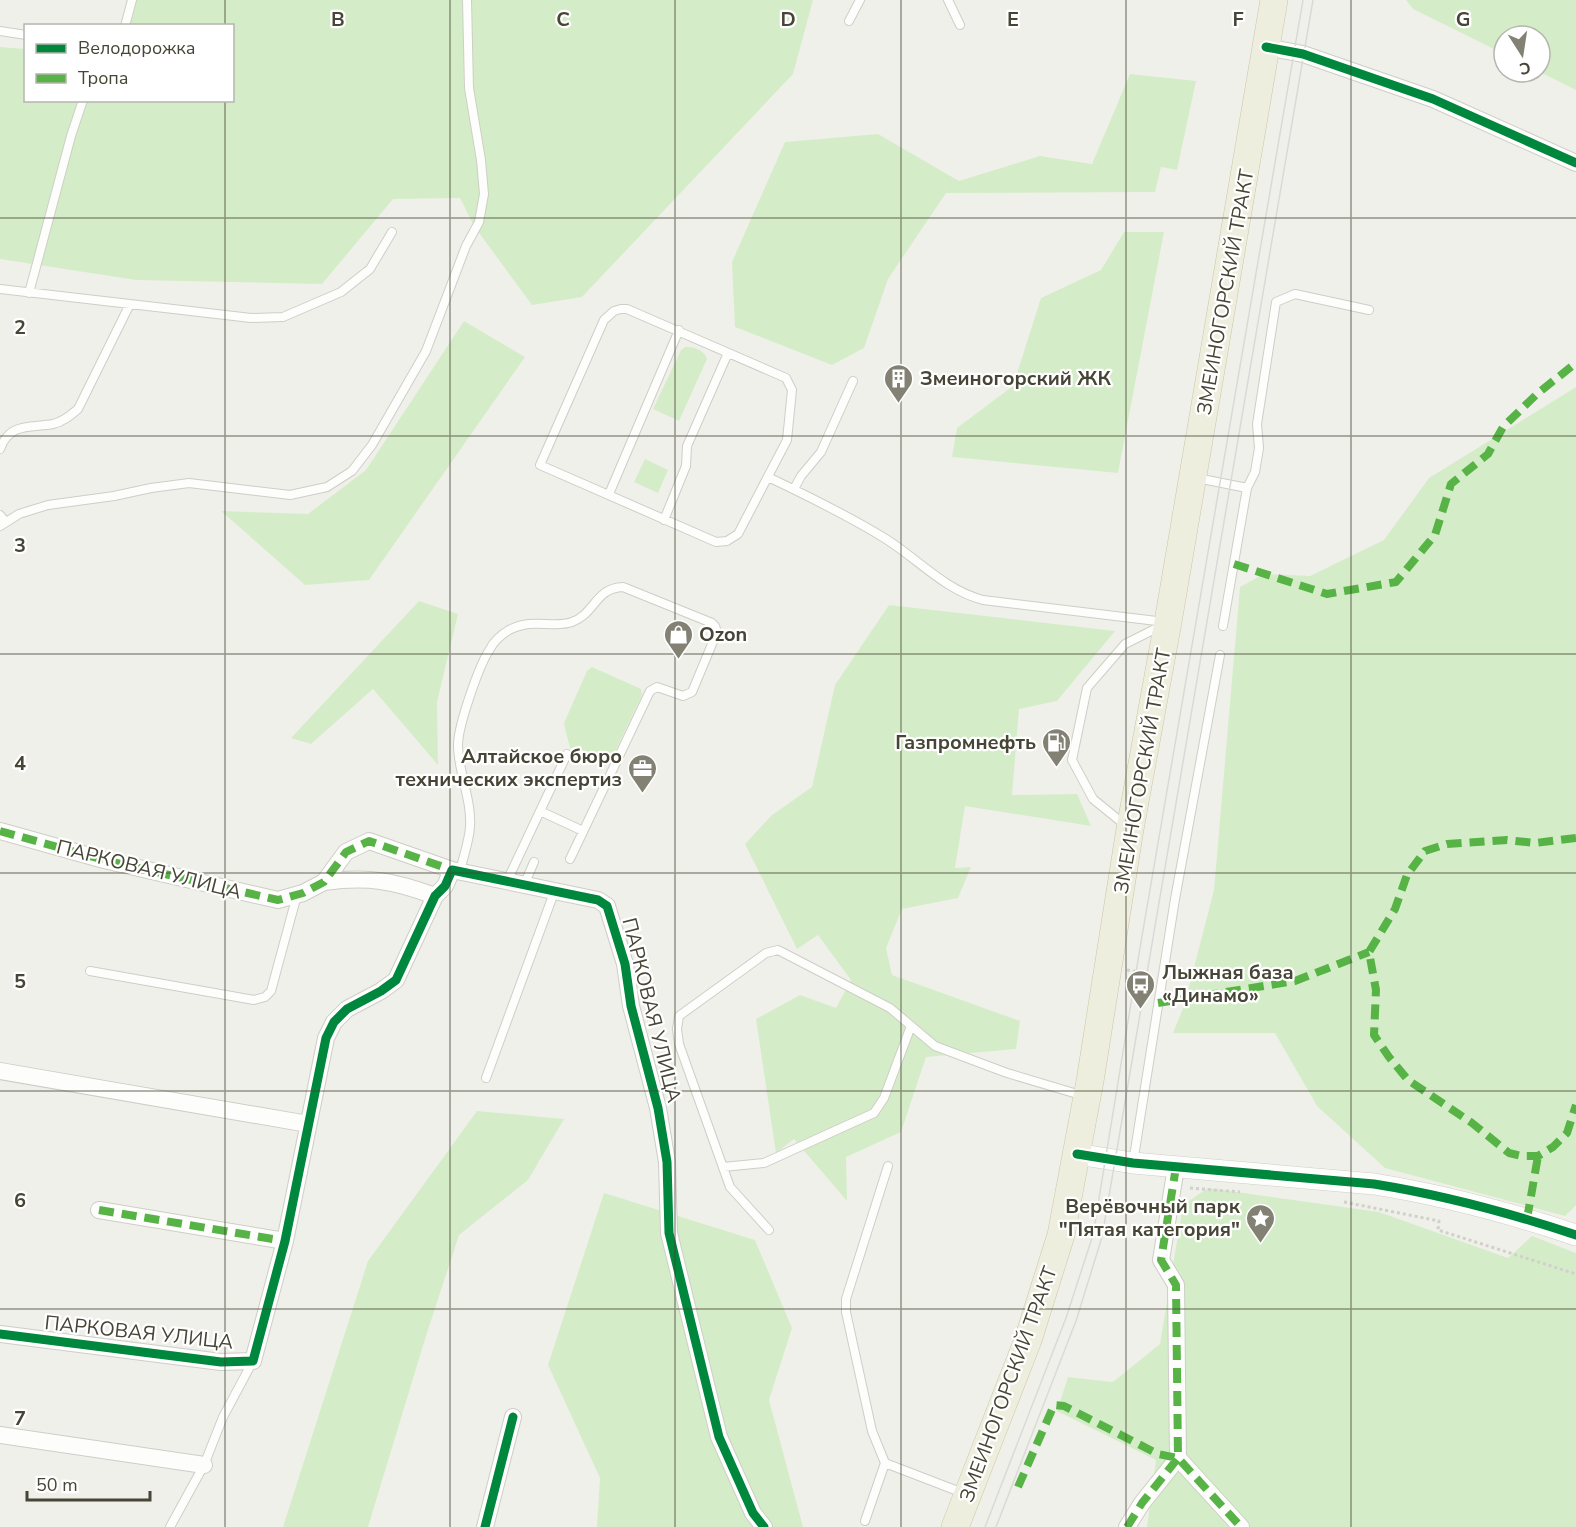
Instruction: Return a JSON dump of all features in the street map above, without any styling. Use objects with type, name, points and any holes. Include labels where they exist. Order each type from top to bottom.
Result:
[{"type":"highway","name":"ЗМЕИНОГОРСКИЙ ТРАКТ","points":[[958,1526],[1028,1340],[1061,1235],[1087,1097],[1130,829],[1168,622],[1274,0]]},
{"type":"street","points":[[1266,47],[1304,54],[1433,99],[1576,164]]},
{"type":"street","name":"ПАРКОВАЯ УЛИЦА","points":[[0,831],[104,860],[278,900],[324,882],[346,852],[369,841],[456,871],[555,890],[598,900],[607,906],[625,964],[631,1006],[664,1139],[669,1233],[719,1437],[753,1513],[764,1527]]},
{"type":"street","name":"ПАРКОВАЯ УЛИЦА","points":[[0,1334],[221,1362],[253,1360],[285,1241],[326,1038],[334,1022],[347,1009],[381,991],[396,980],[435,897],[456,871]]},
{"type":"street","points":[[324,882],[352,878],[376,880],[401,884],[435,897]]},
{"type":"street","points":[[0,1071],[308,1124]]},
{"type":"street","points":[[1077,1154],[1133,1162],[1174,1177],[1374,1184],[1411,1190],[1527,1219],[1576,1235]]},
{"type":"street","points":[[1127,1527],[1142,1503],[1178,1458],[1176,1285],[1161,1260],[1174,1177]]},
{"type":"street","points":[[99,1210],[285,1241]]},
{"type":"street","points":[[485,1527],[513,1417]]},
{"type":"street","points":[[0,1435],[204,1465]]},
{"type":"street","points":[[1178,1458],[1240,1527]]},
{"type":"lane","points":[[125,24],[132,0]]},
{"type":"lane","points":[[2,521],[48,505],[189,483],[290,495],[327,487],[352,471],[372,445],[426,351],[466,246],[479,222],[484,194],[470,88],[470,31],[467,0]]},
{"type":"lane","points":[[849,21],[860,0]]},
{"type":"lane","points":[[948,0],[960,25]]},
{"type":"lane","points":[[0,31],[24,35]]},
{"type":"lane","points":[[29,293],[82,102]]},
{"type":"lane","points":[[0,289],[251,318],[283,317],[341,292],[357,280],[370,269],[392,232]]},
{"type":"lane","points":[[1223,626],[1247,488],[1255,472],[1259,448],[1257,424],[1276,302],[1295,294],[1369,310]]},
{"type":"lane","points":[[1,444],[12,431],[29,425],[55,424],[68,418],[78,409],[130,304]]},
{"type":"lane","points":[[627,309],[728,352],[786,378],[791,386],[792,395],[787,440],[738,534],[727,541],[716,542],[540,465],[603,320],[608,315],[627,309]]},
{"type":"lane","points":[[609,495],[679,330]]},
{"type":"lane","points":[[664,520],[686,466],[687,446],[728,352]]},
{"type":"lane","points":[[794,489],[801,476],[822,452],[853,381]]},
{"type":"lane","points":[[768,477],[886,540],[966,596],[1130,619],[1168,622]]},
{"type":"lane","points":[[1193,477],[1247,488]]},
{"type":"lane","points":[[456,871],[470,826],[458,744],[463,718],[488,652],[498,639],[510,630],[530,623],[569,623],[585,615],[607,591],[623,587],[712,623],[716,626],[717,632],[692,692],[683,696],[657,687],[650,691],[570,859]]},
{"type":"lane","points":[[1130,829],[1093,799],[1072,760],[1087,688],[1125,644],[1168,622]]},
{"type":"lane","points":[[1133,1162],[1175,899],[1220,655]]},
{"type":"lane","points":[[516,883],[540,811],[567,754]]},
{"type":"lane","points":[[540,811],[583,831]]},
{"type":"lane","points":[[516,883],[534,862]]},
{"type":"lane","points":[[486,1078],[555,890]]},
{"type":"lane","points":[[90,971],[254,1000],[265,998],[271,992],[297,894]]},
{"type":"lane","points":[[769,1230],[730,1187],[679,1044],[677,1029],[679,1016],[766,953],[778,950],[890,1008],[934,1046],[1007,1073],[1087,1097]]},
{"type":"lane","points":[[723,1167],[764,1163],[874,1113],[884,1098],[911,1026]]},
{"type":"lane","points":[[865,1521],[885,1463],[872,1431],[846,1312],[846,1299],[888,1166]]},
{"type":"lane","points":[[170,1527],[204,1465],[223,1417],[253,1360]]},
{"type":"lane","points":[[885,1463],[968,1495]]},
{"type":"path","points":[[1125,970],[1153,975]]},
{"type":"path","points":[[1174,1177],[1224,1192],[1246,1192]]},
{"type":"path","points":[[1335,1200],[1439,1221],[1438,1230],[1576,1274]]},
{"type":"green space","points":[[131,0],[813,0],[793,74],[582,297],[532,305],[474,226],[460,198],[393,199],[322,284],[136,280],[0,259],[0,47],[24,49],[24,102],[234,102],[234,24],[121,24]]},
{"type":"green space","points":[[1406,0],[1576,0],[1576,90],[1552,78],[1552,24],[1492,24],[1492,48],[1413,9]]},
{"type":"green space","points":[[1130,74],[1196,81],[1177,170],[1161,167],[1155,192],[946,193],[888,279],[864,348],[832,365],[735,327],[732,262],[785,142],[878,134],[959,181],[1040,156],[1092,164]]},
{"type":"green space","points":[[1124,232],[1164,232],[1118,473],[952,457],[957,428],[1013,386],[1041,298],[1101,270]]},
{"type":"green space","points":[[464,321],[525,357],[369,580],[305,585],[221,511],[308,514],[366,470]]},
{"type":"green space","points":[[685,347],[698,350],[707,359],[679,421],[653,409],[681,350]]},
{"type":"green space","points":[[1576,387],[1576,1205],[1565,1216],[1385,1168],[1317,1106],[1275,1033],[1173,1033],[1184,1006],[1214,890],[1240,587],[1264,574],[1310,576],[1384,540],[1429,478]]},
{"type":"green space","points":[[645,459],[668,470],[658,493],[634,482]]},
{"type":"green space","points":[[419,601],[458,614],[437,702],[438,765],[373,689],[311,744],[291,738]]},
{"type":"green space","points":[[889,605],[1115,631],[1057,701],[1019,709],[1012,795],[1077,794],[1091,826],[965,806],[955,868],[971,867],[958,898],[902,909],[886,948],[892,975],[1020,1021],[1016,1049],[926,1057],[901,1132],[846,1157],[847,1201],[794,1139],[776,1153],[756,1019],[800,995],[836,1008],[851,980],[818,935],[797,949],[745,844],[772,815],[812,787],[835,685]]},
{"type":"green space","points":[[592,667],[641,689],[642,695],[609,764],[604,766],[571,750],[564,723],[587,671]]},
{"type":"green space","points":[[477,1111],[564,1119],[528,1180],[459,1235],[368,1527],[283,1527],[368,1261]]},
{"type":"green space","points":[[1208,1188],[1379,1212],[1508,1258],[1532,1236],[1576,1253],[1576,1527],[1147,1527],[1156,1460],[1057,1411],[1068,1377],[1113,1382],[1160,1344],[1183,1205]]},
{"type":"green space","points":[[604,1193],[755,1240],[792,1328],[769,1400],[803,1527],[597,1527],[600,1478],[548,1365]]},
{"type":"tram line","points":[[985,1527],[1066,1318],[1093,1235],[1303,0]]},
{"type":"tram line","points":[[996,1527],[1076,1321],[1102,1237],[1313,0]]},
{"type":"marked path","points":[[1234,564],[1327,594],[1396,582],[1435,535],[1451,484],[1488,454],[1503,427],[1538,393],[1576,363]]},
{"type":"marked path","points":[[0,831],[104,860],[278,900],[303,893],[324,882],[346,852],[369,841],[452,870]]},
{"type":"marked path","points":[[1576,838],[1535,843],[1507,840],[1447,844],[1425,851],[1407,875],[1395,909],[1369,952],[1376,990],[1374,1035],[1408,1080],[1472,1123],[1509,1153],[1522,1156],[1538,1156],[1553,1147],[1567,1133],[1576,1105]]},
{"type":"marked path","points":[[1158,1003],[1295,981],[1369,952]]},
{"type":"marked path","points":[[1527,1219],[1538,1156]]},
{"type":"marked path","points":[[1127,1527],[1142,1503],[1178,1458],[1176,1285],[1161,1260],[1176,1167]]},
{"type":"marked path","points":[[99,1210],[285,1241]]},
{"type":"marked path","points":[[1018,1487],[1054,1405],[1064,1406],[1158,1454],[1178,1458],[1241,1527]]},
{"type":"cycle path","points":[[1266,47],[1303,54],[1433,99],[1576,163]]},
{"type":"cycle path","points":[[0,1334],[221,1362],[253,1361],[285,1241],[326,1038],[334,1022],[347,1009],[381,991],[396,980],[435,896],[445,886],[452,870],[598,900],[607,906],[625,964],[631,1006],[658,1108],[667,1162],[669,1233],[719,1437],[753,1513],[764,1527]]},
{"type":"cycle path","points":[[1077,1154],[1133,1163],[1374,1184],[1476,1205],[1576,1235]]},
{"type":"cycle path","points":[[485,1527],[513,1417]]},
{"type":"place","name":"Змеиногорский ЖК","points":[[899,404]]},
{"type":"place","name":"Ozon","points":[[678,660]]},
{"type":"place","name":"Газпромнефть","points":[[1057,768]]},
{"type":"place","name":"Алтайское бюро технических экспертиз","points":[[643,794]]},
{"type":"place","name":"Лыжная база «Динамо»","points":[[1141,1010]]},
{"type":"place","name":"Верёвочный парк \"Пятая категория\"","points":[[1261,1244]]}]
